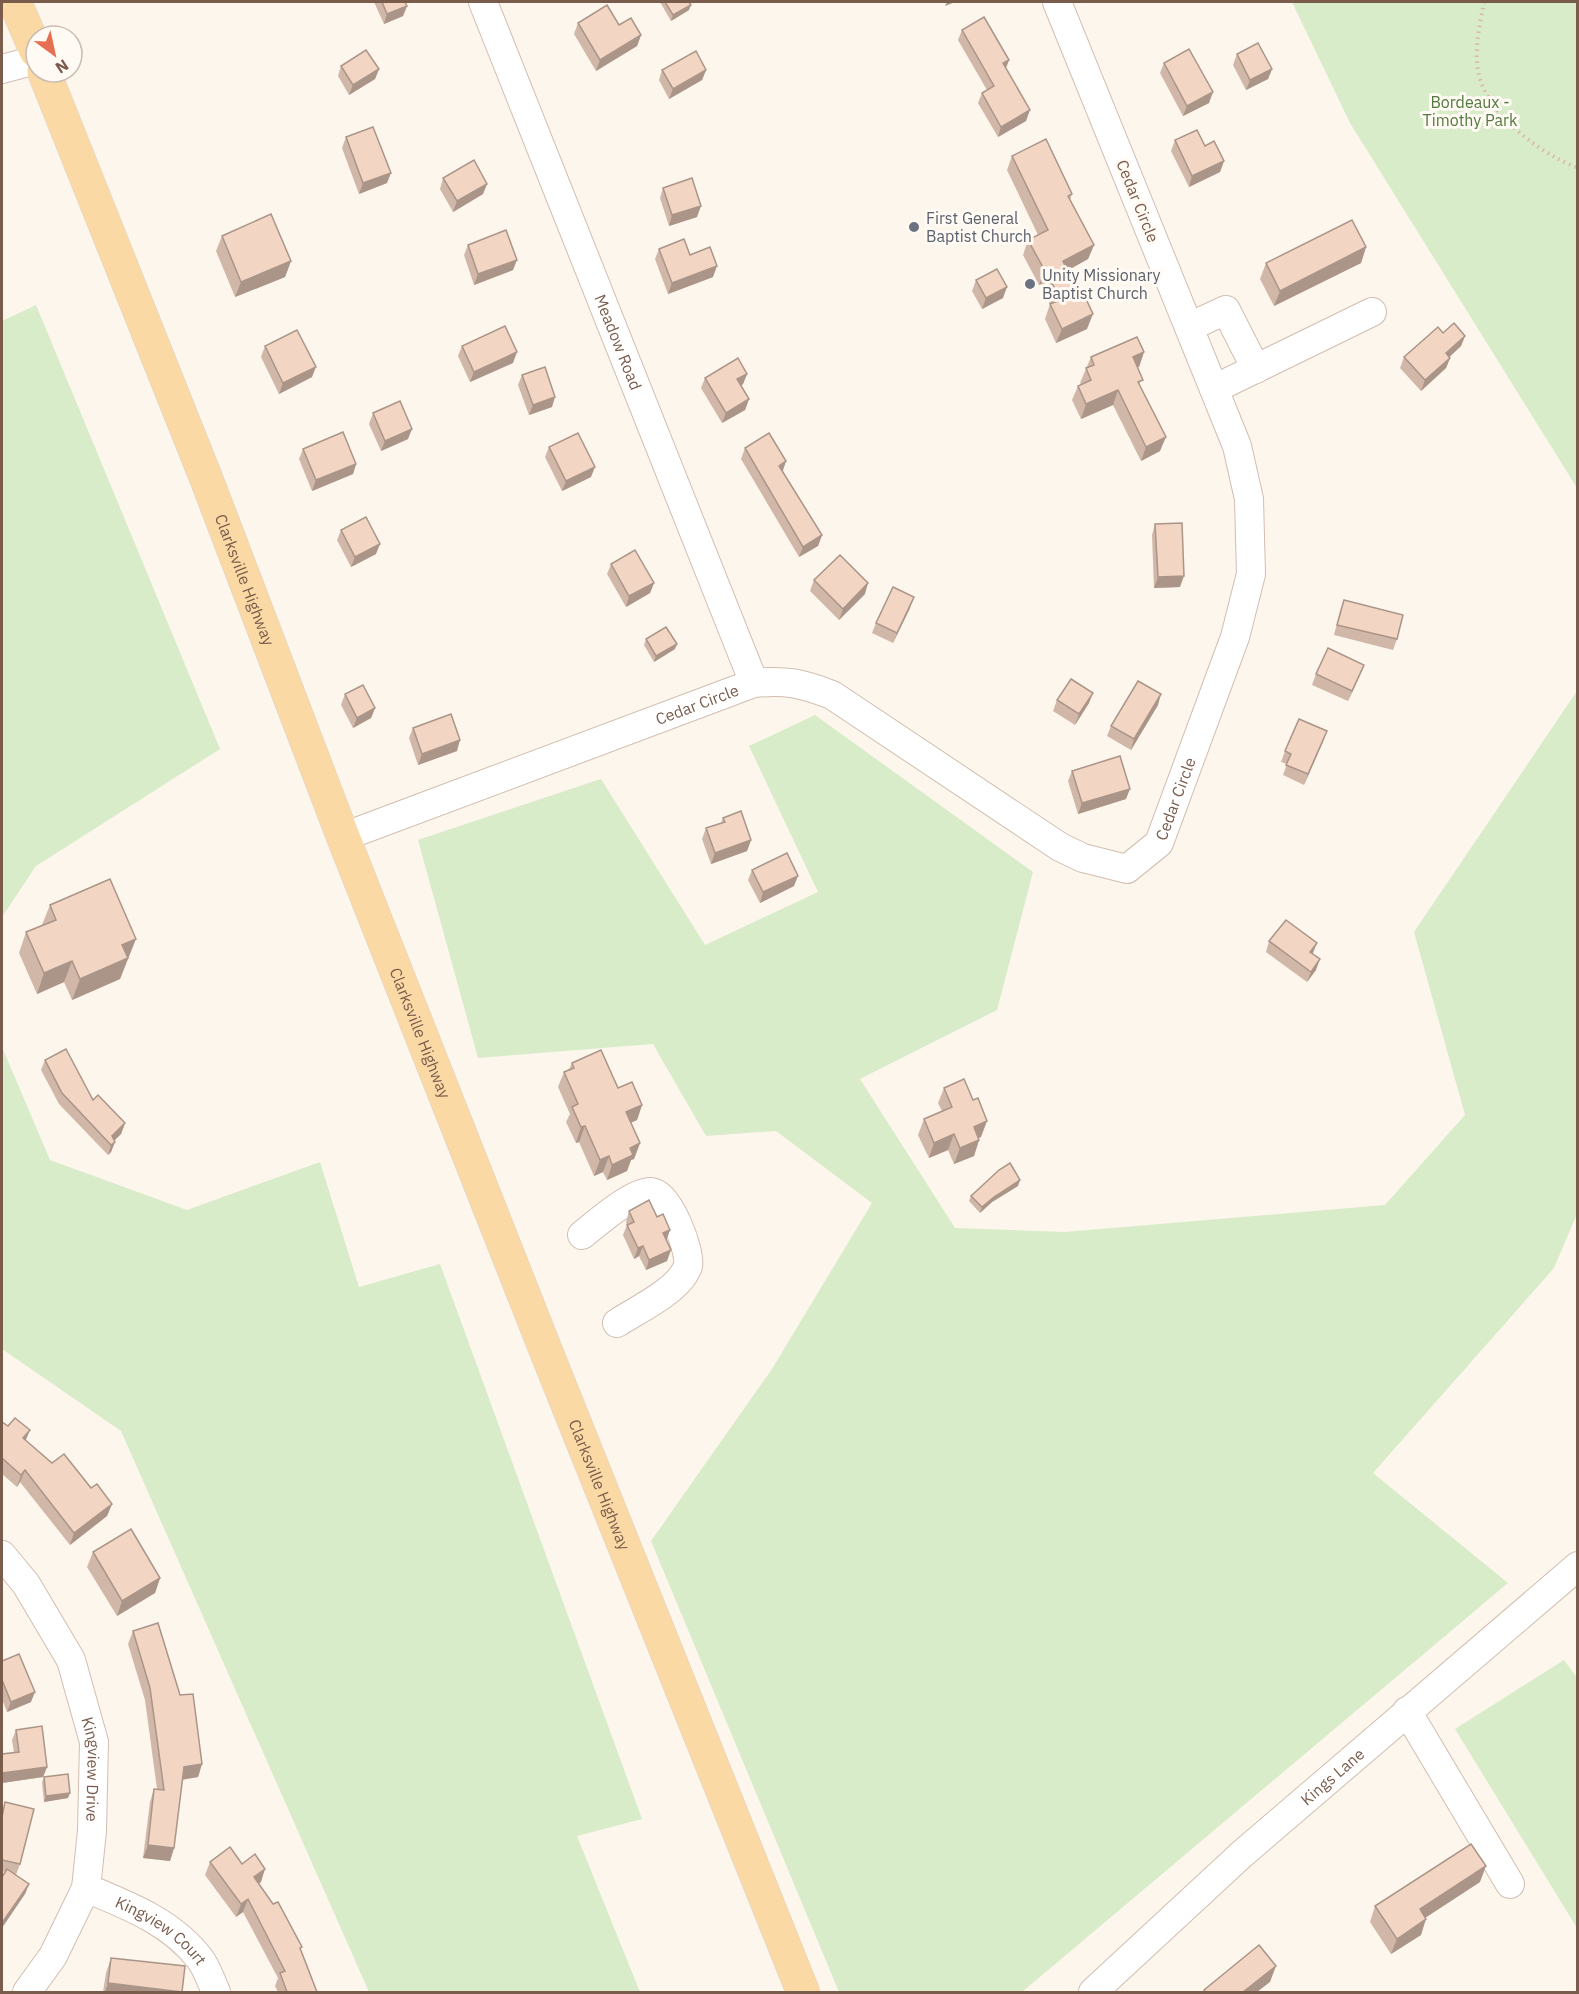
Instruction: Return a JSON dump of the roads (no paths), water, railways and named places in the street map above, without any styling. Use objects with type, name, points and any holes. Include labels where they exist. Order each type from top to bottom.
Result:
[{"type":"main road","points":[[15,2],[24,24]]},
{"type":"main road","name":"Clarksville Highway","points":[[49,84],[206,478],[343,837],[554,1373],[803,1992]]},
{"type":"street","name":"Meadow Road","points":[[483,2],[754,683]]},
{"type":"street","name":"Cedar Circle","points":[[343,837],[754,683],[792,682],[832,695],[1060,847],[1083,858],[1127,869],[1159,843],[1235,637],[1251,574],[1249,499],[1237,446],[1057,2]]},
{"type":"street","points":[[2,69],[24,63]]},
{"type":"street","points":[[1189,327],[1226,310],[1256,369]]},
{"type":"street","points":[[1214,389],[1372,312]]},
{"type":"street","points":[[582,1235],[610,1212],[634,1197],[651,1192],[662,1196],[683,1240],[688,1265],[683,1276],[657,1298],[617,1323]]},
{"type":"street","name":"Kingview Drive","points":[[2,1555],[26,1584],[71,1660],[94,1742],[92,1830],[86,1888],[53,1956],[27,1992]]},
{"type":"street","name":"Kings Lane","points":[[1097,1991],[1242,1854],[1578,1566]]},
{"type":"street","points":[[1407,1711],[1510,1884]]},
{"type":"street","name":"Kingview Court","points":[[86,1888],[130,1906],[185,1942],[201,1961],[216,1992]]},
{"type":"place","name":"First General Baptist Church","points":[[914,227]]},
{"type":"place","name":"Unity Missionary Baptist Church","points":[[1030,284]]},
{"type":"park label","name":"Bordeaux - Timothy Park","points":[[1470,111]]}]
